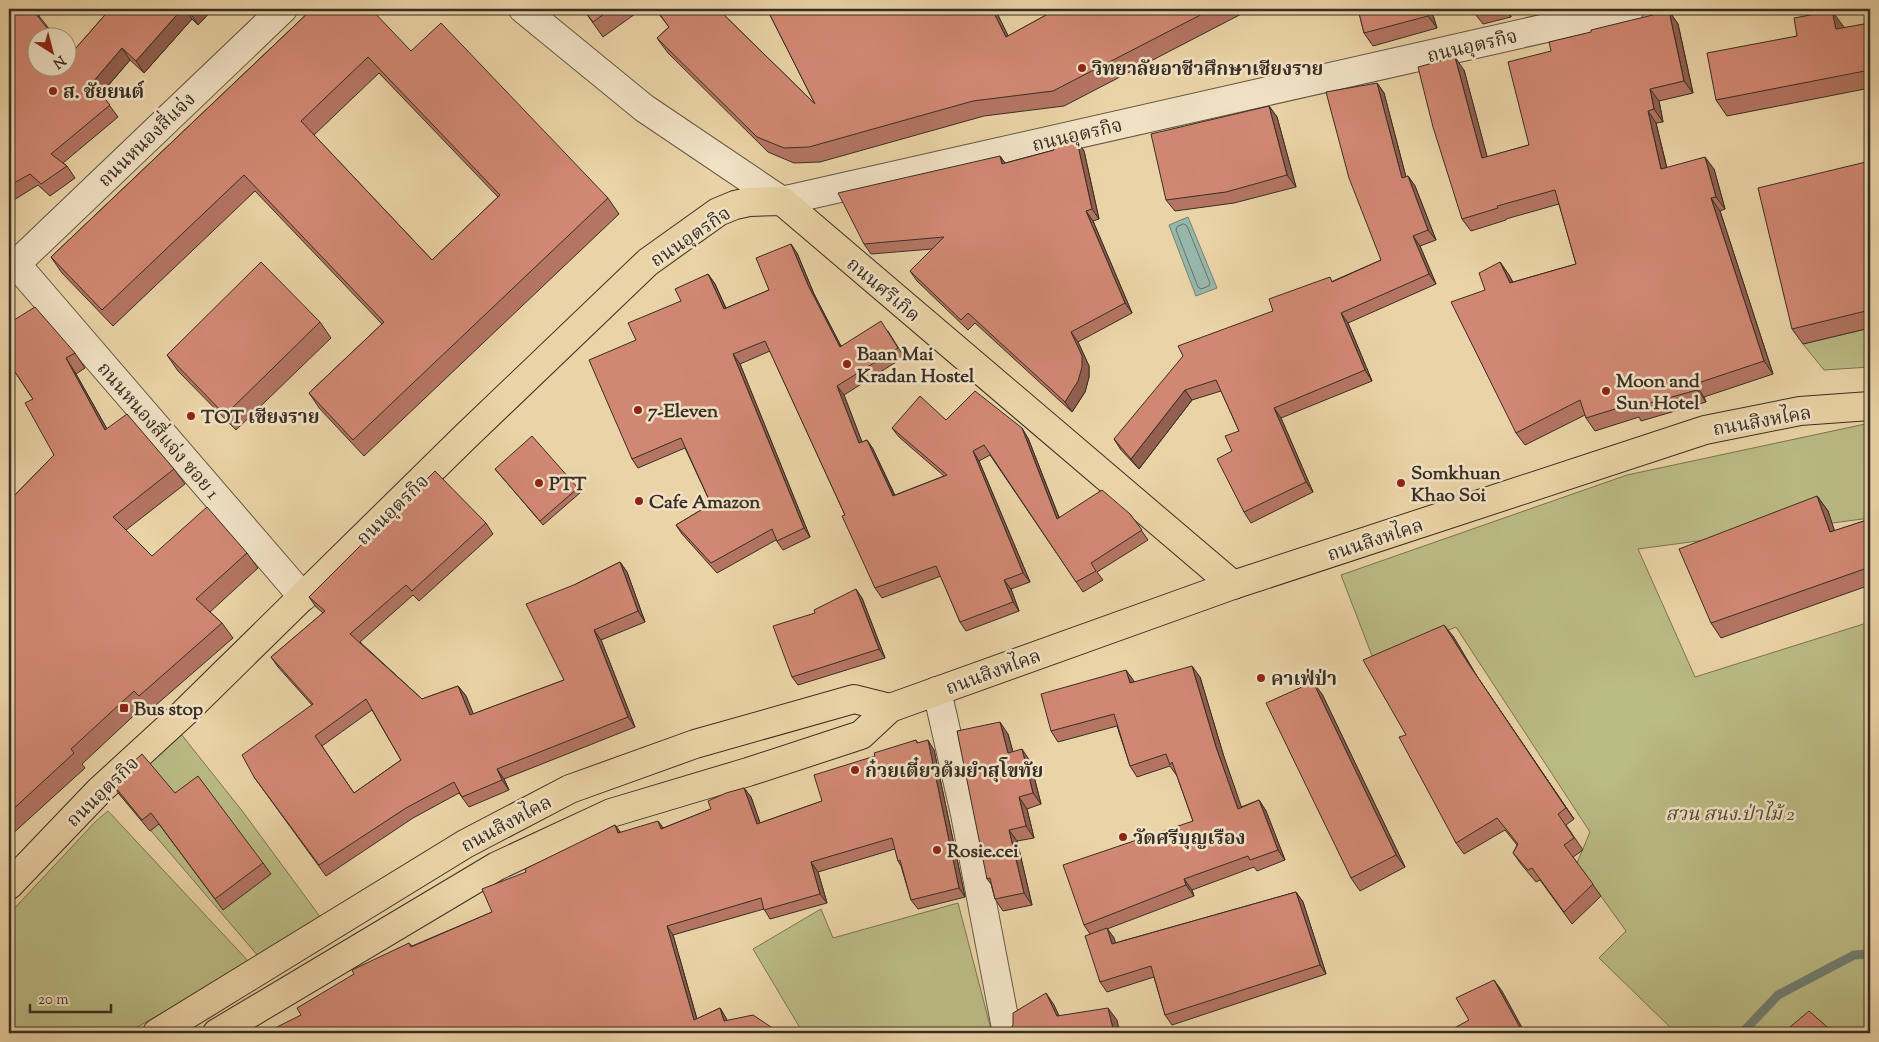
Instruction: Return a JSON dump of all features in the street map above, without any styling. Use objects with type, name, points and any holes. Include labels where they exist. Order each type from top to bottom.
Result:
[{"type":"main road","name":"ถนนศรีเกิด","points":[[782,201],[1233,585]]},
{"type":"main road","name":"ถนนอุตรกิจ","points":[[9,885],[100,790],[184,713],[648,262],[718,212],[749,202],[782,201]]},
{"type":"main road","name":"ถนนสิงหไคล","points":[[217,1033],[497,866],[610,812],[748,772],[861,735],[890,708],[937,691],[1233,585],[1705,430],[1800,411],[1870,406]]},
{"type":"main road","name":"ถนนสิงหไคล","points":[[157,1033],[465,844],[570,790],[695,744],[854,699],[890,708]]},
{"type":"street","name":"ถนนหนองสี่แจ่ง","points":[[12,266],[283,9]]},
{"type":"street","name":"ถนนศรีเกิด","points":[[523,9],[644,108],[782,201]]},
{"type":"street","name":"ถนนอุตรกิจ","points":[[782,201],[1630,9]]},
{"type":"street","name":"ถนนหนองสี่แจ่ง ซอย 1","points":[[12,266],[303,597]]},
{"type":"street","points":[[937,691],[965,814],[1008,1033]]},
{"type":"green space","points":[[1870,328],[1870,367],[1824,370],[1803,344]]},
{"type":"green space","name":"สวน สนง.ป่าไม้ 2","points":[[1870,423],[1870,518],[1638,549],[1695,677],[1870,622],[1870,1033],[1676,1033],[1599,958],[1626,931],[1577,863],[1590,832],[1456,627],[1374,661],[1341,575],[1627,475]]},
{"type":"green space","points":[[181,734],[243,812],[321,918],[258,956],[117,791]]},
{"type":"green space","points":[[108,811],[250,963],[127,1033],[9,1033],[9,914],[96,821]]},
{"type":"green space","points":[[958,903],[992,1033],[803,1033],[753,949],[821,909],[833,938]]},
{"type":"water","points":[[1188,217],[1217,288],[1196,296],[1169,225]]},
{"type":"building","points":[[9,9],[32,9],[47,28],[28,28],[28,78],[78,78],[78,46],[110,9],[182,9],[136,61],[122,48],[92,83],[110,105],[51,154],[67,166],[41,184],[30,174],[9,186]]},
{"type":"building","points":[[185,9],[194,9],[190,13]]},
{"type":"building","points":[[312,9],[371,9],[411,51],[441,23],[608,198],[353,440],[309,393],[384,322],[244,175],[102,310],[51,257]],"holes":[[[368,57],[500,195],[432,260],[301,121]]]},
{"type":"building","points":[[583,9],[611,9],[593,22]]},
{"type":"building","points":[[656,9],[718,9],[815,104],[767,9],[992,9],[1006,37],[1057,9],[1212,9],[1053,91],[973,101],[809,147],[784,148],[757,137],[657,38],[669,27]]},
{"type":"building","points":[[1358,9],[1426,9],[1428,16],[1364,33]]},
{"type":"building","points":[[1475,9],[1499,9],[1476,15]]},
{"type":"building","points":[[1669,11],[1684,81],[1650,89],[1654,109],[1648,111],[1661,169],[1705,157],[1716,197],[1711,198],[1764,361],[1695,384],[1697,390],[1632,408],[1631,404],[1586,418],[1580,400],[1516,433],[1451,302],[1485,290],[1479,273],[1500,262],[1510,283],[1576,264],[1555,190],[1497,206],[1498,208],[1462,219],[1433,127],[1418,67],[1455,57],[1482,158],[1529,145],[1508,62],[1551,51],[1549,42]]},
{"type":"building","points":[[1832,11],[1836,29],[1870,23],[1870,70],[1716,100],[1707,53],[1797,36],[1794,18]]},
{"type":"building","points":[[1377,83],[1402,178],[1408,176],[1428,230],[1413,236],[1429,274],[1341,313],[1365,370],[1274,408],[1306,482],[1244,512],[1217,459],[1232,451],[1225,436],[1239,431],[1216,380],[1185,390],[1131,459],[1114,439],[1183,356],[1178,346],[1273,311],[1269,299],[1330,277],[1332,282],[1381,260],[1349,178],[1326,92]]},
{"type":"building","points":[[1269,106],[1287,175],[1226,192],[1166,200],[1151,134]]},
{"type":"building","points":[[1077,141],[1092,209],[1086,211],[1125,303],[1071,332],[1082,356],[1082,367],[1078,381],[1065,402],[968,313],[961,320],[910,271],[944,237],[864,244],[838,193],[1000,156],[1002,164],[1054,150],[1053,146]]},
{"type":"building","points":[[1870,161],[1870,310],[1792,329],[1758,188]]},
{"type":"building","points":[[791,244],[808,285],[840,347],[881,321],[898,348],[837,386],[859,443],[867,440],[893,496],[947,475],[892,428],[920,396],[946,420],[975,391],[1022,428],[1057,519],[1102,490],[1130,514],[1142,530],[1091,563],[1096,571],[1076,582],[984,445],[973,451],[1023,573],[1004,580],[1013,602],[960,622],[936,566],[875,588],[842,516],[845,515],[765,341],[733,354],[804,528],[777,541],[772,529],[711,563],[676,525],[711,504],[681,438],[632,459],[589,360],[636,340],[628,323],[681,301],[675,289],[708,274],[724,309],[769,290],[756,258]]},
{"type":"building","points":[[261,262],[320,322],[225,415],[167,355]]},
{"type":"building","points":[[35,307],[75,353],[66,358],[105,430],[127,414],[174,469],[113,517],[152,556],[207,507],[247,553],[196,599],[222,623],[139,696],[134,691],[71,749],[74,753],[9,813],[9,501],[54,455],[25,403],[33,399],[9,363],[9,323]]},
{"type":"building","name":"PTT","points":[[532,436],[578,488],[540,521],[495,469]]},
{"type":"building","points":[[435,471],[486,523],[412,591],[406,585],[350,634],[422,699],[458,686],[470,715],[564,680],[526,604],[576,584],[620,562],[638,611],[594,630],[628,717],[497,769],[502,780],[462,797],[454,782],[406,808],[319,865],[254,777],[242,755],[313,704],[271,657],[325,611],[309,597]],"holes":[[[366,699],[401,760],[354,793],[315,736]]]},
{"type":"building","points":[[1817,496],[1830,532],[1870,519],[1870,567],[1711,623],[1679,549]]},
{"type":"building","points":[[856,589],[879,649],[792,677],[773,626],[815,613],[814,610]]},
{"type":"building","points":[[1444,625],[1566,808],[1558,814],[1574,838],[1564,845],[1593,884],[1564,912],[1532,868],[1528,870],[1513,853],[1518,844],[1497,818],[1456,843],[1399,737],[1406,735],[1363,660]]},
{"type":"building","points":[[1192,666],[1216,747],[1238,809],[1259,800],[1278,850],[1250,860],[1248,856],[1184,879],[1186,885],[1084,925],[1063,865],[1193,821],[1172,762],[1170,765],[1166,754],[1130,766],[1114,714],[1051,731],[1041,694],[1126,670],[1130,683]]},
{"type":"building","points":[[1313,682],[1396,855],[1351,878],[1266,703]]},
{"type":"building","points":[[1000,722],[1008,753],[1022,749],[1033,793],[1019,797],[1026,826],[1009,830],[1024,893],[995,899],[990,878],[987,879],[957,731]]},
{"type":"building","points":[[916,740],[917,743],[928,740],[959,888],[911,900],[892,838],[811,862],[820,894],[764,910],[761,898],[667,926],[694,1020],[720,1008],[724,1021],[753,1015],[780,1033],[265,1033],[301,1015],[297,1008],[354,974],[352,970],[409,943],[411,947],[492,912],[482,889],[526,872],[525,869],[615,825],[618,833],[658,821],[661,829],[711,809],[708,801],[744,788],[757,824],[822,801],[814,775],[875,756],[874,753]]},
{"type":"building","points":[[142,754],[175,793],[198,776],[263,863],[215,899],[151,813],[142,820],[111,782]]},
{"type":"building","points":[[1296,892],[1320,965],[1165,1015],[1151,966],[1100,982],[1085,936],[1107,928],[1112,944]]},
{"type":"building","points":[[1494,980],[1523,1033],[1445,1033],[1469,1020],[1456,998]]},
{"type":"building","points":[[1046,993],[1057,1016],[1108,1008],[1114,1033],[1015,1033],[1011,1028],[1013,1025],[1013,1013]]},
{"type":"building","points":[[1809,1011],[1834,1033],[1783,1033]]},
{"type":"waterway","points":[[1742,1033],[1778,995],[1854,955],[1870,954]]},
{"type":"place","name":"วิทยาลัยอาชีวศึกษาเชียงราย","points":[[1082,68]]},
{"type":"place","name":"ส. ชัยยนต์","points":[[53,91]]},
{"type":"place","name":"Baan Mai Kradan Hostel","points":[[847,364]]},
{"type":"place","name":"Moon and Sun Hotel","points":[[1606,391]]},
{"type":"place","name":"7-Eleven","points":[[638,410]]},
{"type":"place","name":"TOT เชียงราย","points":[[191,416]]},
{"type":"place","name":"PTT","points":[[539,483]]},
{"type":"place","name":"Somkhuan Khao Soi","points":[[1401,483]]},
{"type":"place","name":"Cafe Amazon","points":[[639,501]]},
{"type":"place","name":"คาเฟ่ป่า","points":[[1261,678]]},
{"type":"place","name":"Bus stop","points":[[124,708]]},
{"type":"place","name":"ก๋วยเตี๋ยวต้มยำสุโขทัย","points":[[855,770]]},
{"type":"place","name":"วัดศรีบุญเรือง","points":[[1123,837]]},
{"type":"place","name":"Rosie.cei","points":[[937,850]]}]
